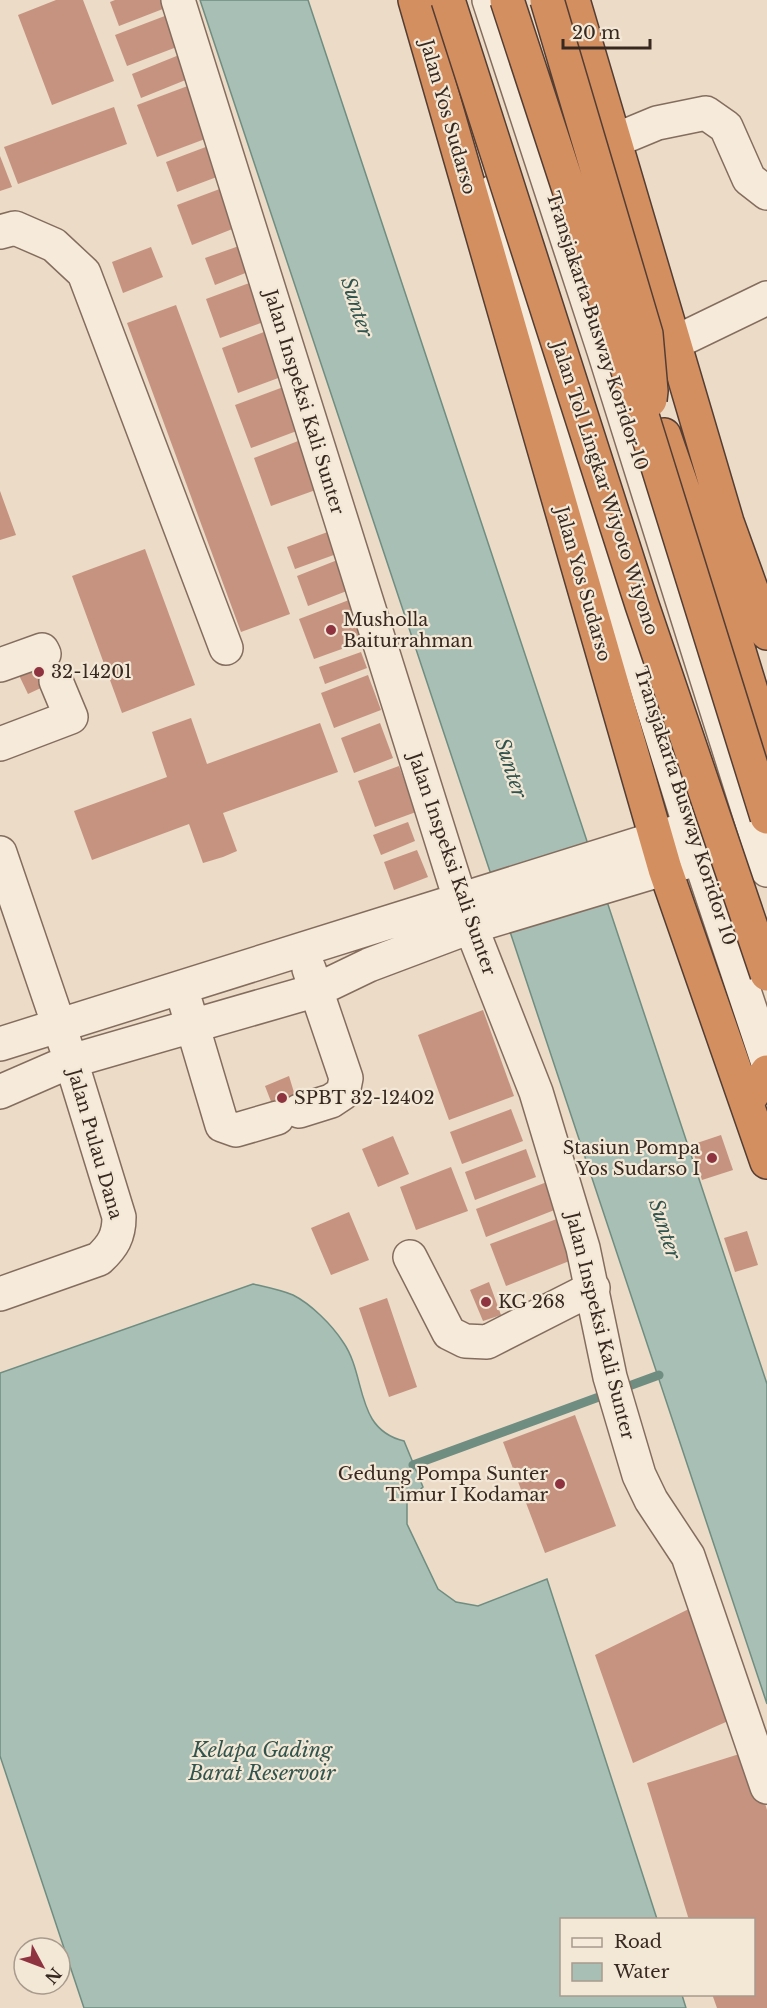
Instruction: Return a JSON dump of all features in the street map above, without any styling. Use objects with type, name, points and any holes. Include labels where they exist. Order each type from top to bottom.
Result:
[{"type":"highway","name":"Jalan Yos Sudarso","points":[[415,0],[661,854],[748,1101],[767,1162]]},
{"type":"highway","name":"Jalan Tol Lingkar Wiyoto Wiyono","points":[[448,0],[642,605],[767,974]]},
{"type":"highway","points":[[507,0],[645,424],[762,829]]},
{"type":"highway","points":[[524,0],[599,250],[738,648],[767,743]]},
{"type":"highway","points":[[547,0],[646,334],[651,391],[645,424]]},
{"type":"highway","points":[[573,0],[727,522],[765,617]]},
{"type":"highway","points":[[585,203],[616,140]]},
{"type":"highway","points":[[738,648],[767,667]]},
{"type":"highway","points":[[748,1101],[767,1072]]},
{"type":"street","name":"Jalan Inspeksi Kali Sunter","points":[[178,0],[536,1092],[593,1288],[612,1387],[639,1474],[651,1500],[688,1556],[767,1787]]},
{"type":"street","name":"Transjakarta Busway Koridor 10","points":[[434,0],[690,828],[767,1060]]},
{"type":"street","name":"Transjakarta Busway Koridor 10","points":[[489,0],[762,829]]},
{"type":"street","points":[[616,140],[657,123],[706,113],[726,127],[749,179],[767,193]]},
{"type":"street","points":[[0,232],[15,228],[54,245],[84,273],[226,648]]},
{"type":"street","points":[[674,343],[767,298]]},
{"type":"street","points":[[0,665],[42,650],[71,717],[0,744]]},
{"type":"street","points":[[0,1044],[303,950],[477,910],[614,869],[661,854],[690,828],[762,829]]},
{"type":"street","points":[[661,854],[700,859],[762,829]]},
{"type":"street","name":"Jalan Pulau Dana","points":[[0,853],[78,1059],[119,1217],[119,1232],[112,1247],[87,1265],[0,1294]]},
{"type":"street","points":[[0,1092],[78,1059],[317,990],[477,910]]},
{"type":"street","points":[[182,988],[222,1125],[236,1130],[288,1115],[331,1101],[343,1093],[346,1078],[303,950]]},
{"type":"street","points":[[410,1257],[449,1333],[465,1341],[487,1342],[593,1288]]},
{"type":"water","name":"Sunter","points":[[200,0],[308,0],[767,1384],[767,1704]]},
{"type":"water","name":"Kelapa Gading Barat Reservoir","points":[[253,1284],[293,1295],[314,1309],[343,1342],[356,1370],[369,1413],[377,1425],[388,1435],[404,1441],[423,1487],[407,1501],[407,1524],[438,1589],[456,1602],[478,1606],[547,1579],[657,1918],[560,1918],[560,1996],[682,1996],[686,2008],[84,2008],[72,1972],[72,1936],[60,1936],[0,1756],[0,1373]]},
{"type":"building","points":[[56,0],[83,0],[114,81],[52,105],[18,15]]},
{"type":"building","points":[[115,0],[165,0],[168,7],[119,26],[110,2]]},
{"type":"building","points":[[170,14],[182,45],[127,66],[115,35]]},
{"type":"building","points":[[184,53],[193,77],[141,98],[132,74]]},
{"type":"building","points":[[193,84],[213,136],[157,157],[137,105]]},
{"type":"building","points":[[114,107],[127,144],[18,184],[4,147]]},
{"type":"building","points":[[211,145],[222,175],[177,192],[166,162]]},
{"type":"building","points":[[0,156],[12,187],[0,191]]},
{"type":"building","points":[[225,187],[240,226],[192,245],[177,205]]},
{"type":"building","points":[[239,246],[248,272],[215,285],[205,258]]},
{"type":"building","points":[[151,247],[163,277],[123,293],[112,262]]},
{"type":"building","points":[[252,282],[266,321],[220,338],[206,299]]},
{"type":"building","points":[[176,305],[290,614],[241,632],[127,323]]},
{"type":"building","points":[[264,332],[281,377],[238,393],[222,348]]},
{"type":"building","points":[[286,386],[302,429],[251,448],[235,405]]},
{"type":"building","points":[[306,438],[324,487],[271,506],[254,458]]},
{"type":"building","points":[[0,491],[16,535],[0,540]]},
{"type":"building","points":[[333,530],[342,552],[295,569],[287,547]]},
{"type":"building","points":[[145,549],[195,685],[122,713],[72,576]]},
{"type":"building","points":[[345,557],[357,587],[308,606],[297,576]]},
{"type":"building","name":"Musholla Baiturrahman","points":[[349,600],[364,641],[314,659],[299,619]]},
{"type":"building","name":"32-14201","points":[[50,651],[62,678],[28,694],[15,667]]},
{"type":"building","points":[[361,652],[367,668],[325,684],[319,667]]},
{"type":"building","points":[[368,675],[381,710],[334,728],[321,693]]},
{"type":"building","points":[[191,718],[207,764],[320,723],[338,772],[223,813],[237,851],[223,857],[203,863],[189,824],[92,860],[74,811],[167,777],[152,732]]},
{"type":"building","points":[[380,723],[393,758],[354,773],[341,738]]},
{"type":"building","points":[[399,766],[416,812],[375,827],[358,781]]},
{"type":"building","points":[[408,822],[415,841],[381,855],[373,835]]},
{"type":"building","points":[[417,850],[428,877],[394,890],[384,862]]},
{"type":"building","points":[[483,1010],[514,1096],[449,1120],[418,1035]]},
{"type":"building","name":"SPBT 32-12402","points":[[289,1076],[303,1122],[282,1130],[265,1086]]},
{"type":"building","points":[[511,1109],[523,1141],[462,1164],[450,1132]]},
{"type":"building","name":"Stasiun Pompa Yos Sudarso I","points":[[721,1135],[733,1170],[702,1180],[691,1145]]},
{"type":"building","points":[[393,1136],[409,1174],[378,1187],[362,1149]]},
{"type":"building","points":[[526,1149],[536,1177],[475,1200],[465,1172]]},
{"type":"building","points":[[451,1167],[468,1211],[416,1230],[400,1187]]},
{"type":"building","points":[[547,1182],[557,1209],[486,1237],[476,1209]]},
{"type":"building","points":[[349,1212],[369,1260],[331,1275],[311,1228]]},
{"type":"building","points":[[562,1217],[577,1258],[506,1286],[490,1244]]},
{"type":"building","points":[[747,1231],[758,1265],[735,1272],[724,1238]]},
{"type":"building","name":"KG 268","points":[[489,1282],[501,1315],[483,1321],[470,1290]]},
{"type":"building","points":[[387,1298],[417,1387],[389,1397],[359,1308]]},
{"type":"building","name":"Gedung Pompa Sunter Timur I Kodamar","points":[[575,1415],[616,1526],[545,1553],[503,1442]]},
{"type":"building","points":[[697,1605],[735,1718],[633,1763],[595,1655]]},
{"type":"building","points":[[749,1751],[767,1810],[767,2008],[717,2008],[713,1996],[755,1996],[755,1918],[688,1918],[647,1783]]},
{"type":"waterway","points":[[413,1465],[659,1375]]},
{"type":"place","name":"Musholla Baiturrahman","points":[[331,630]]},
{"type":"place","name":"32-14201","points":[[39,672]]},
{"type":"place","name":"SPBT 32-12402","points":[[282,1098]]},
{"type":"place","name":"Stasiun Pompa Yos Sudarso I","points":[[712,1158]]},
{"type":"place","name":"KG 268","points":[[486,1302]]},
{"type":"place","name":"Gedung Pompa Sunter Timur I Kodamar","points":[[560,1484]]}]
